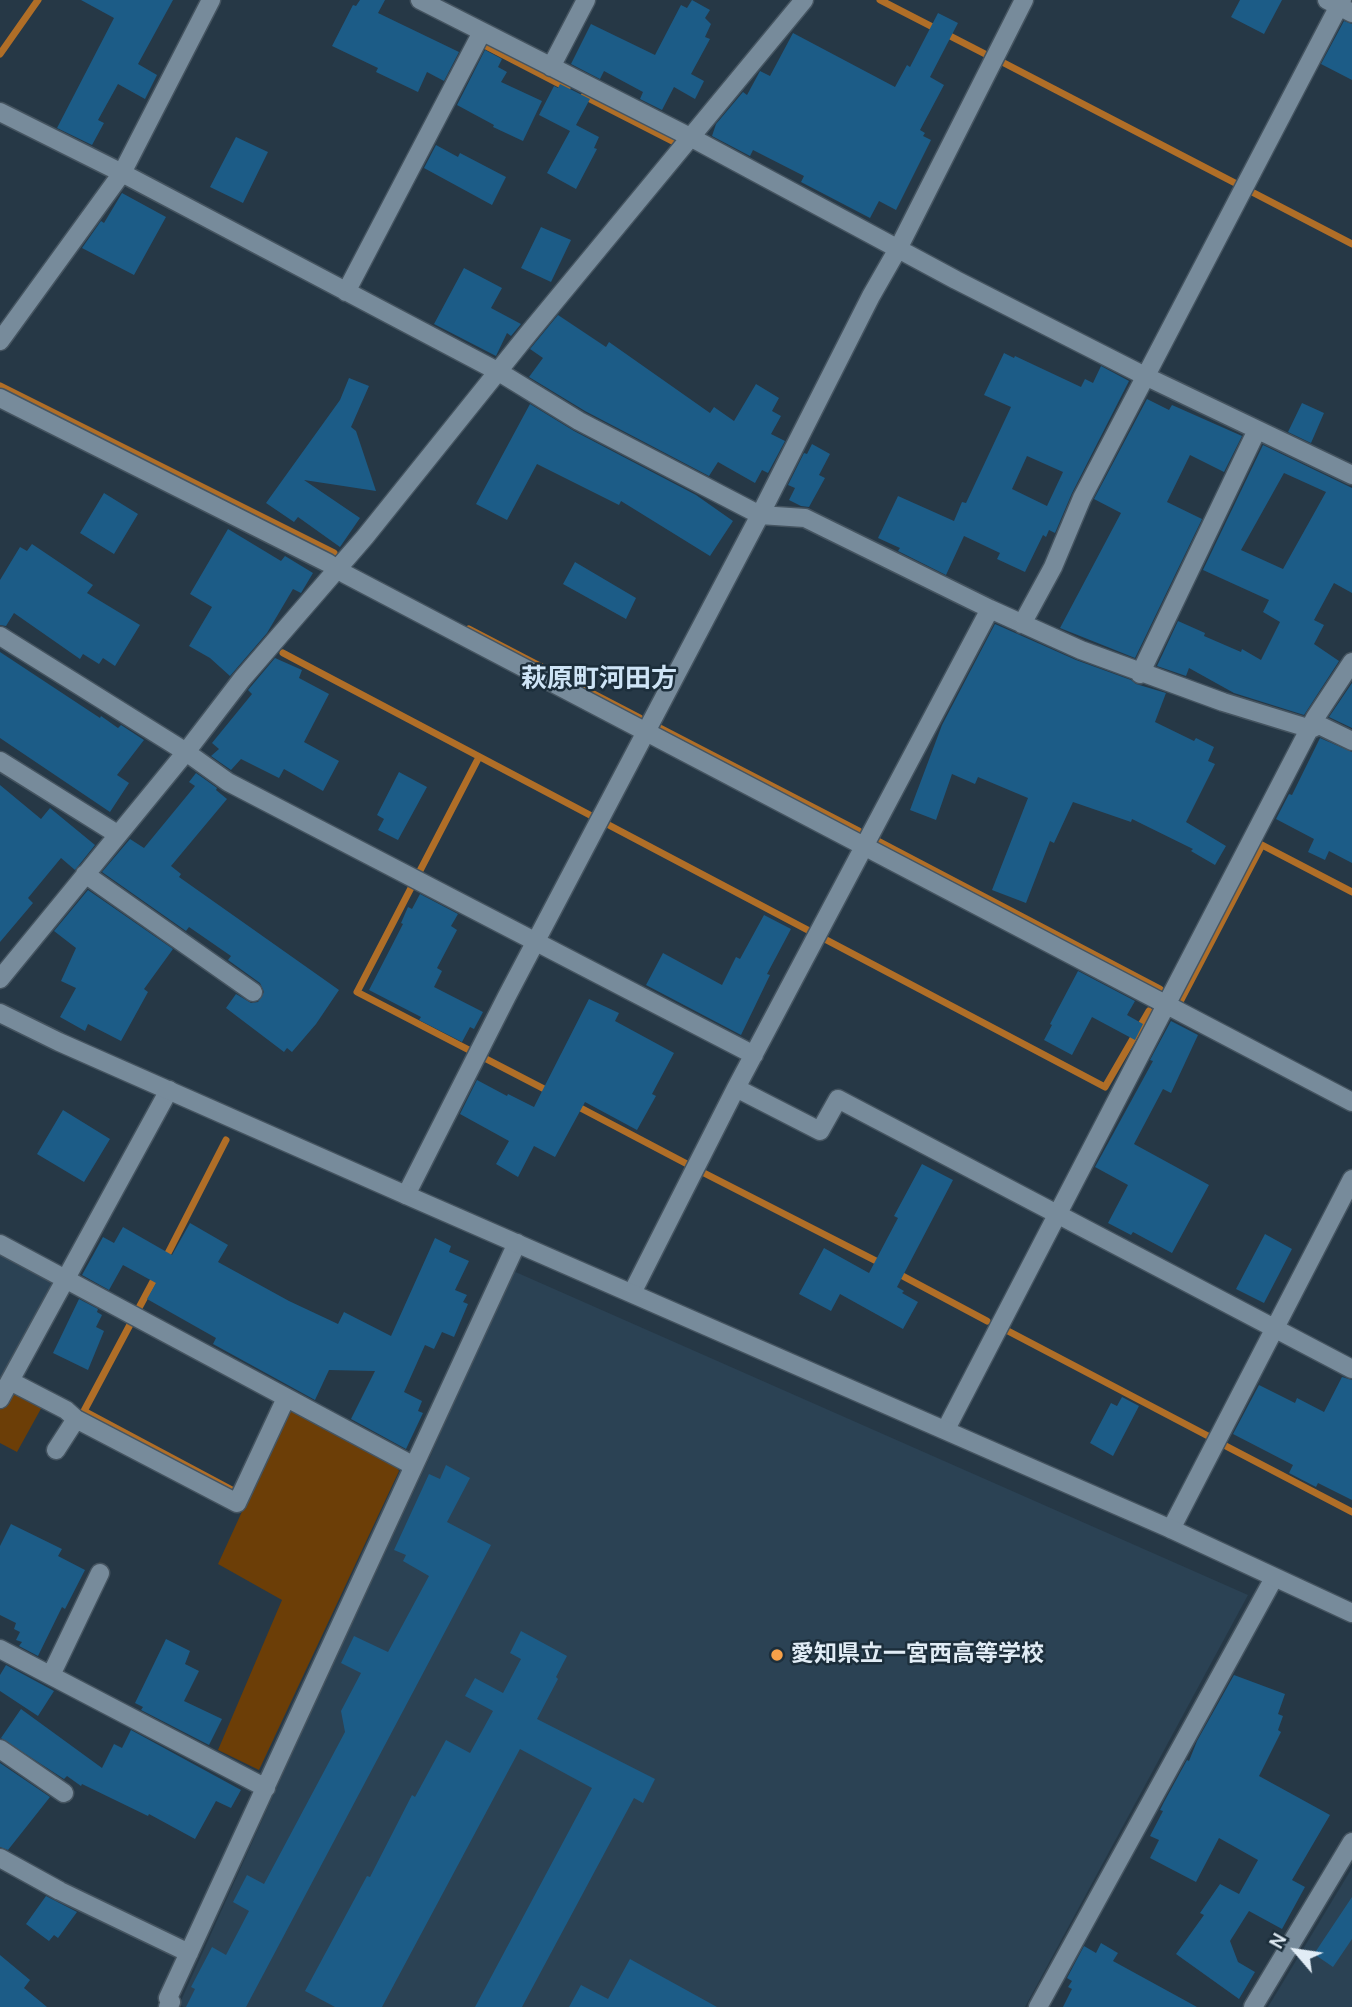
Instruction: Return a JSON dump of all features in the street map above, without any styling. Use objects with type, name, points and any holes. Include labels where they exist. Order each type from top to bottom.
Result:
[{"type":"street","points":[[0,341],[122,173],[211,0]]},
{"type":"street","points":[[421,0],[692,138],[956,280],[1145,376],[1352,475]]},
{"type":"street","points":[[551,67],[586,0]]},
{"type":"street","points":[[0,979],[186,752],[242,679],[338,569],[804,0]]},
{"type":"street","points":[[406,1195],[871,296],[899,247],[1024,0]]},
{"type":"street","points":[[1022,624],[1052,567],[1082,498],[1340,5]]},
{"type":"street","points":[[346,292],[482,32]]},
{"type":"street","points":[[0,112],[122,173],[499,372],[579,421],[760,515],[805,518],[1022,624],[1140,674],[1311,729],[1319,725],[1352,741]]},
{"type":"street","points":[[0,398],[338,569],[1352,1102]]},
{"type":"street","points":[[1140,674],[1257,430]]},
{"type":"street","points":[[632,1293],[754,1055],[990,609]]},
{"type":"street","points":[[0,636],[186,752],[228,782],[754,1055]]},
{"type":"street","points":[[946,1429],[1315,718],[1352,662]]},
{"type":"street","points":[[2,766],[117,834]]},
{"type":"street","points":[[85,874],[253,992]]},
{"type":"street","points":[[0,1013],[58,1042],[517,1244],[946,1429],[1352,1613]]},
{"type":"street","points":[[737,1088],[820,1131],[838,1099],[1352,1369]]},
{"type":"street","points":[[0,1399],[169,1090]]},
{"type":"street","points":[[1171,1529],[1352,1179]]},
{"type":"street","points":[[0,1244],[414,1466]]},
{"type":"street","points":[[168,2007],[171,2002],[168,1998],[517,1244]]},
{"type":"street","points":[[10,1381],[66,1410],[76,1419],[237,1503],[286,1398]]},
{"type":"street","points":[[56,1450],[76,1419]]},
{"type":"street","points":[[51,1675],[100,1573]]},
{"type":"street","points":[[1038,2007],[1274,1578]]},
{"type":"street","points":[[0,1649],[266,1788]]},
{"type":"street","points":[[0,1749],[64,1793]]},
{"type":"street","points":[[1252,2007],[1352,1842]]},
{"type":"street","points":[[0,1858],[189,1953]]},
{"type":"shaded area","points":[[0,1251],[57,1280],[0,1383]]},
{"type":"shaded area","name":"愛知県立一宮西高等学校","points":[[511,1270],[1248,1595],[1025,2007],[179,2005],[310,1714],[431,1455]]},
{"type":"shaded area","points":[[11,1386],[43,1405],[17,1452],[0,1443],[0,1406]]},
{"type":"shaded area","points":[[289,1409],[396,1466],[399,1471],[259,1770],[218,1750],[282,1600],[218,1564]]},
{"type":"shaded area","points":[[1352,1868],[1352,2007],[1268,2007]]},
{"type":"building","points":[[81,0],[173,0],[138,64],[157,75],[145,99],[118,84],[98,120],[104,123],[92,145],[57,128],[114,18]]},
{"type":"building","points":[[360,0],[385,0],[378,13],[459,52],[444,81],[427,72],[418,92],[376,72],[378,68],[332,46],[353,5],[356,6]]},
{"type":"building","points":[[692,0],[710,10],[705,18],[711,24],[705,37],[710,39],[691,74],[704,81],[695,99],[674,87],[662,110],[640,99],[643,92],[604,71],[600,79],[571,64],[591,24],[655,55],[681,5],[687,8]]},
{"type":"building","points":[[1240,0],[1282,0],[1264,34],[1231,17]]},
{"type":"building","points":[[938,13],[958,23],[930,77],[944,85],[920,130],[925,133],[923,136],[931,140],[896,210],[879,201],[870,218],[801,182],[804,176],[753,150],[750,156],[712,136],[716,124],[743,92],[747,95],[760,71],[770,76],[793,33],[895,87],[907,65],[910,67]]},
{"type":"building","points":[[1344,21],[1352,24],[1352,80],[1321,64]]},
{"type":"building","points":[[485,50],[502,59],[498,67],[507,72],[501,82],[542,101],[523,141],[457,105]]},
{"type":"building","points":[[560,84],[590,99],[576,125],[599,137],[594,148],[597,149],[576,189],[547,173],[570,131],[539,115],[554,86],[558,88]]},
{"type":"building","points":[[236,137],[268,152],[243,203],[210,187]]},
{"type":"building","points":[[436,145],[458,157],[460,153],[506,177],[492,205],[424,168]]},
{"type":"building","points":[[122,193],[166,217],[134,275],[82,248],[101,221],[104,223]]},
{"type":"building","points":[[541,227],[571,240],[551,282],[521,268]]},
{"type":"building","points":[[464,268],[502,288],[491,308],[521,324],[511,336],[507,333],[496,356],[434,324]]},
{"type":"building","points":[[558,315],[606,347],[609,342],[710,413],[714,407],[734,421],[756,384],[779,398],[772,411],[781,416],[771,434],[785,441],[768,473],[762,470],[755,483],[718,462],[709,476],[585,411],[529,377],[543,358],[530,349]]},
{"type":"building","points":[[1004,353],[1081,387],[1085,379],[1093,383],[1101,366],[1129,381],[1072,493],[1055,533],[1049,530],[1046,537],[1043,535],[1025,572],[997,559],[1000,553],[964,536],[946,575],[878,538],[898,496],[954,521],[962,502],[966,503],[1011,407],[984,395]],"holes":[[[1027,456],[1063,472],[1047,506],[1012,489]]]},
{"type":"building","points":[[349,378],[369,386],[351,427],[356,431],[376,491],[304,480],[360,518],[340,547],[298,517],[294,522],[266,503],[340,400]]},
{"type":"building","points":[[1147,399],[1169,410],[1172,405],[1242,436],[1224,472],[1190,455],[1167,502],[1202,519],[1135,658],[1060,628],[1121,513],[1094,499]]},
{"type":"building","points":[[1302,403],[1324,413],[1311,443],[1288,432]]},
{"type":"building","points":[[530,404],[574,431],[696,495],[733,521],[710,556],[621,501],[619,505],[537,464],[507,520],[476,504]]},
{"type":"building","points":[[812,444],[830,454],[819,475],[825,478],[809,507],[789,500],[795,488],[788,485],[804,453],[807,454]]},
{"type":"building","points":[[1263,445],[1352,488],[1352,593],[1334,583],[1314,620],[1324,625],[1314,644],[1339,661],[1304,715],[1234,693],[1189,668],[1186,676],[1157,666],[1178,621],[1205,633],[1204,636],[1241,652],[1242,649],[1261,660],[1280,622],[1263,612],[1269,600],[1203,570],[1201,574]],"holes":[[[1284,473],[1326,492],[1283,569],[1241,550]]]},
{"type":"building","points":[[104,493],[138,514],[114,554],[80,533]]},
{"type":"building","points":[[228,529],[281,561],[285,556],[313,573],[301,593],[293,589],[267,633],[230,676],[210,658],[189,646],[212,607],[190,594]]},
{"type":"building","points":[[32,544],[93,585],[87,593],[140,625],[115,666],[103,658],[99,664],[83,654],[80,659],[14,613],[6,626],[0,625],[0,580],[20,547],[27,551]]},
{"type":"building","points":[[575,562],[636,598],[626,619],[563,584]]},
{"type":"building","points":[[995,624],[1076,660],[1166,693],[1155,722],[1194,741],[1196,738],[1214,747],[1208,761],[1215,764],[1186,822],[1226,846],[1215,865],[1191,851],[1193,849],[1132,819],[1131,822],[1073,802],[1054,843],[1050,841],[1026,903],[992,890],[1028,798],[978,777],[975,784],[952,774],[936,820],[910,810],[942,725]]},
{"type":"building","points":[[0,652],[100,718],[101,716],[118,728],[121,725],[144,740],[117,775],[129,783],[110,812],[0,738]]},
{"type":"building","points":[[275,658],[302,670],[299,678],[329,694],[304,742],[339,761],[323,791],[284,769],[279,778],[241,759],[231,770],[211,756],[219,749],[212,743],[252,694],[248,690]]},
{"type":"building","points":[[1352,683],[1352,728],[1329,717]]},
{"type":"building","points":[[1320,738],[1352,752],[1352,863],[1329,851],[1325,860],[1308,852],[1314,839],[1276,819],[1289,794],[1292,795]]},
{"type":"building","points":[[399,772],[427,787],[398,840],[378,830],[384,819],[377,815]]},
{"type":"building","points":[[196,773],[227,799],[171,866],[181,874],[179,877],[339,990],[316,1024],[292,1052],[287,1048],[284,1052],[226,1008],[236,994],[251,1003],[258,1002],[264,992],[260,983],[228,960],[231,956],[189,927],[186,931],[102,872],[130,839],[144,848],[195,786],[189,782]]},
{"type":"building","points":[[0,785],[41,819],[50,808],[95,845],[75,870],[61,858],[28,898],[33,903],[0,942]]},
{"type":"building","points":[[88,890],[173,949],[144,989],[148,992],[121,1041],[88,1024],[85,1031],[60,1017],[76,988],[61,981],[76,948],[54,931]]},
{"type":"building","points":[[420,894],[458,914],[451,926],[457,930],[437,968],[442,971],[434,987],[483,1012],[474,1029],[470,1027],[462,1042],[369,990],[403,924],[401,923],[408,907],[412,909]]},
{"type":"building","points":[[764,915],[791,929],[767,974],[770,975],[741,1035],[646,985],[663,953],[722,985],[736,957],[740,959]]},
{"type":"building","points":[[1078,971],[1135,1001],[1127,1015],[1143,1024],[1135,1040],[1092,1017],[1072,1055],[1044,1040]]},
{"type":"building","points":[[589,999],[619,1013],[615,1021],[674,1053],[652,1094],[656,1096],[637,1130],[585,1102],[555,1157],[534,1146],[518,1177],[496,1164],[509,1141],[460,1114],[477,1080],[534,1107]]},
{"type":"building","points":[[1171,1021],[1198,1035],[1171,1093],[1163,1089],[1134,1144],[1209,1185],[1172,1253],[1133,1232],[1131,1235],[1108,1223],[1128,1185],[1095,1167],[1153,1061],[1150,1060]]},
{"type":"building","points":[[63,1110],[110,1139],[84,1182],[37,1154]]},
{"type":"building","points":[[922,1164],[953,1180],[897,1287],[918,1302],[903,1329],[840,1294],[831,1311],[799,1294],[824,1248],[869,1273],[898,1218],[894,1216]]},
{"type":"building","points":[[190,1223],[228,1245],[218,1262],[338,1324],[344,1312],[391,1336],[435,1238],[451,1246],[449,1252],[469,1261],[455,1290],[467,1295],[463,1302],[468,1304],[454,1337],[442,1332],[434,1349],[425,1345],[404,1392],[422,1401],[418,1411],[423,1413],[406,1449],[351,1419],[375,1371],[329,1370],[315,1400],[213,1344],[216,1338],[147,1299],[156,1283],[123,1265],[109,1290],[82,1275],[103,1237],[114,1243],[123,1227],[172,1255]]},
{"type":"building","points":[[1265,1234],[1292,1249],[1264,1303],[1236,1289]]},
{"type":"building","points":[[79,1299],[98,1309],[97,1312],[102,1315],[96,1327],[104,1331],[88,1370],[53,1353]]},
{"type":"building","points":[[1342,1377],[1352,1380],[1352,1500],[1318,1483],[1316,1487],[1289,1473],[1293,1465],[1233,1434],[1259,1385],[1295,1403],[1297,1398],[1324,1412]]},
{"type":"building","points":[[1122,1397],[1139,1406],[1113,1456],[1090,1443],[1111,1403],[1117,1406]]},
{"type":"building","points":[[446,1465],[470,1478],[447,1522],[491,1545],[246,2007],[186,2007],[195,1989],[191,1987],[212,1947],[226,1955],[249,1911],[233,1902],[247,1875],[264,1884],[345,1732],[341,1711],[361,1673],[341,1663],[354,1636],[388,1652],[429,1576],[403,1561],[406,1555],[394,1550],[429,1474],[440,1479]]},
{"type":"building","points":[[11,1524],[62,1549],[58,1556],[85,1570],[65,1609],[62,1607],[38,1656],[19,1646],[22,1642],[16,1640],[20,1632],[14,1629],[16,1623],[0,1615],[0,1546]]},
{"type":"building","points":[[521,1631],[567,1656],[537,1719],[655,1779],[643,1803],[634,1798],[522,2007],[475,2007],[592,1788],[520,1749],[382,2007],[335,2007],[305,1991],[367,1876],[370,1877],[412,1795],[415,1797],[446,1740],[470,1753],[493,1711],[465,1696],[475,1678],[503,1693],[521,1659],[510,1653]]},
{"type":"building","points":[[166,1639],[190,1651],[185,1664],[199,1671],[184,1701],[222,1719],[209,1745],[141,1710],[143,1707],[135,1703]]},
{"type":"building","points":[[6,1665],[54,1691],[38,1716],[0,1691],[0,1675]]},
{"type":"building","points":[[1234,1675],[1285,1694],[1278,1714],[1283,1716],[1278,1730],[1281,1732],[1259,1776],[1330,1815],[1292,1880],[1305,1887],[1282,1929],[1249,1911],[1230,1941],[1238,1962],[1255,1972],[1239,1999],[1176,1954],[1204,1915],[1200,1913],[1220,1884],[1239,1894],[1258,1860],[1219,1838],[1196,1882],[1150,1858],[1159,1840],[1150,1836],[1163,1811],[1160,1810]]},
{"type":"building","points":[[21,1709],[102,1768],[114,1744],[122,1748],[131,1730],[241,1790],[231,1808],[216,1801],[195,1839],[149,1814],[148,1816],[82,1784],[81,1786],[67,1776],[64,1779],[1,1738]]},
{"type":"building","points":[[0,1763],[50,1797],[8,1850],[0,1847]]},
{"type":"building","points":[[46,1896],[77,1912],[58,1938],[54,1935],[49,1941],[26,1924]]},
{"type":"building","points":[[1352,1897],[1352,1939],[1333,1967],[1314,1954]]},
{"type":"building","points":[[1101,1943],[1118,1953],[1113,1961],[1197,2007],[1063,2007],[1072,1989],[1068,1987],[1072,1981],[1067,1978],[1084,1946],[1096,1953]]},
{"type":"building","points":[[0,1955],[30,1980],[24,1988],[47,2007],[0,2007]]},
{"type":"building","points":[[630,1959],[717,2007],[569,2007],[581,1985],[608,1999]]},
{"type":"waterway","points":[[0,54],[38,0]]},
{"type":"waterway","points":[[880,0],[987,55]]},
{"type":"waterway","points":[[484,45],[567,88]]},
{"type":"waterway","points":[[1004,63],[1235,183]]},
{"type":"waterway","points":[[584,96],[674,142]]},
{"type":"waterway","points":[[1252,192],[1352,244]]},
{"type":"waterway","points":[[0,386],[334,553]]},
{"type":"waterway","points":[[469,629],[640,718]]},
{"type":"waterway","points":[[283,653],[1105,1087],[1149,1011]]},
{"type":"waterway","points":[[660,728],[859,831]]},
{"type":"waterway","points":[[479,757],[357,992],[550,1092]]},
{"type":"waterway","points":[[878,841],[1160,989]]},
{"type":"waterway","points":[[1181,1000],[1262,845],[1352,892]]},
{"type":"waterway","points":[[573,1104],[687,1164]]},
{"type":"waterway","points":[[164,1261],[226,1140]]},
{"type":"waterway","points":[[704,1173],[884,1265]]},
{"type":"waterway","points":[[897,1273],[987,1321]]},
{"type":"waterway","points":[[157,1274],[84,1411],[232,1490]]},
{"type":"waterway","points":[[1008,1331],[1208,1436]]},
{"type":"waterway","points":[[1222,1444],[1352,1512]]},
{"type":"place","name":"愛知県立一宮西高等学校","points":[[777,1655]]},
{"type":"district","name":"萩原町河田方","points":[[599,680]]}]
